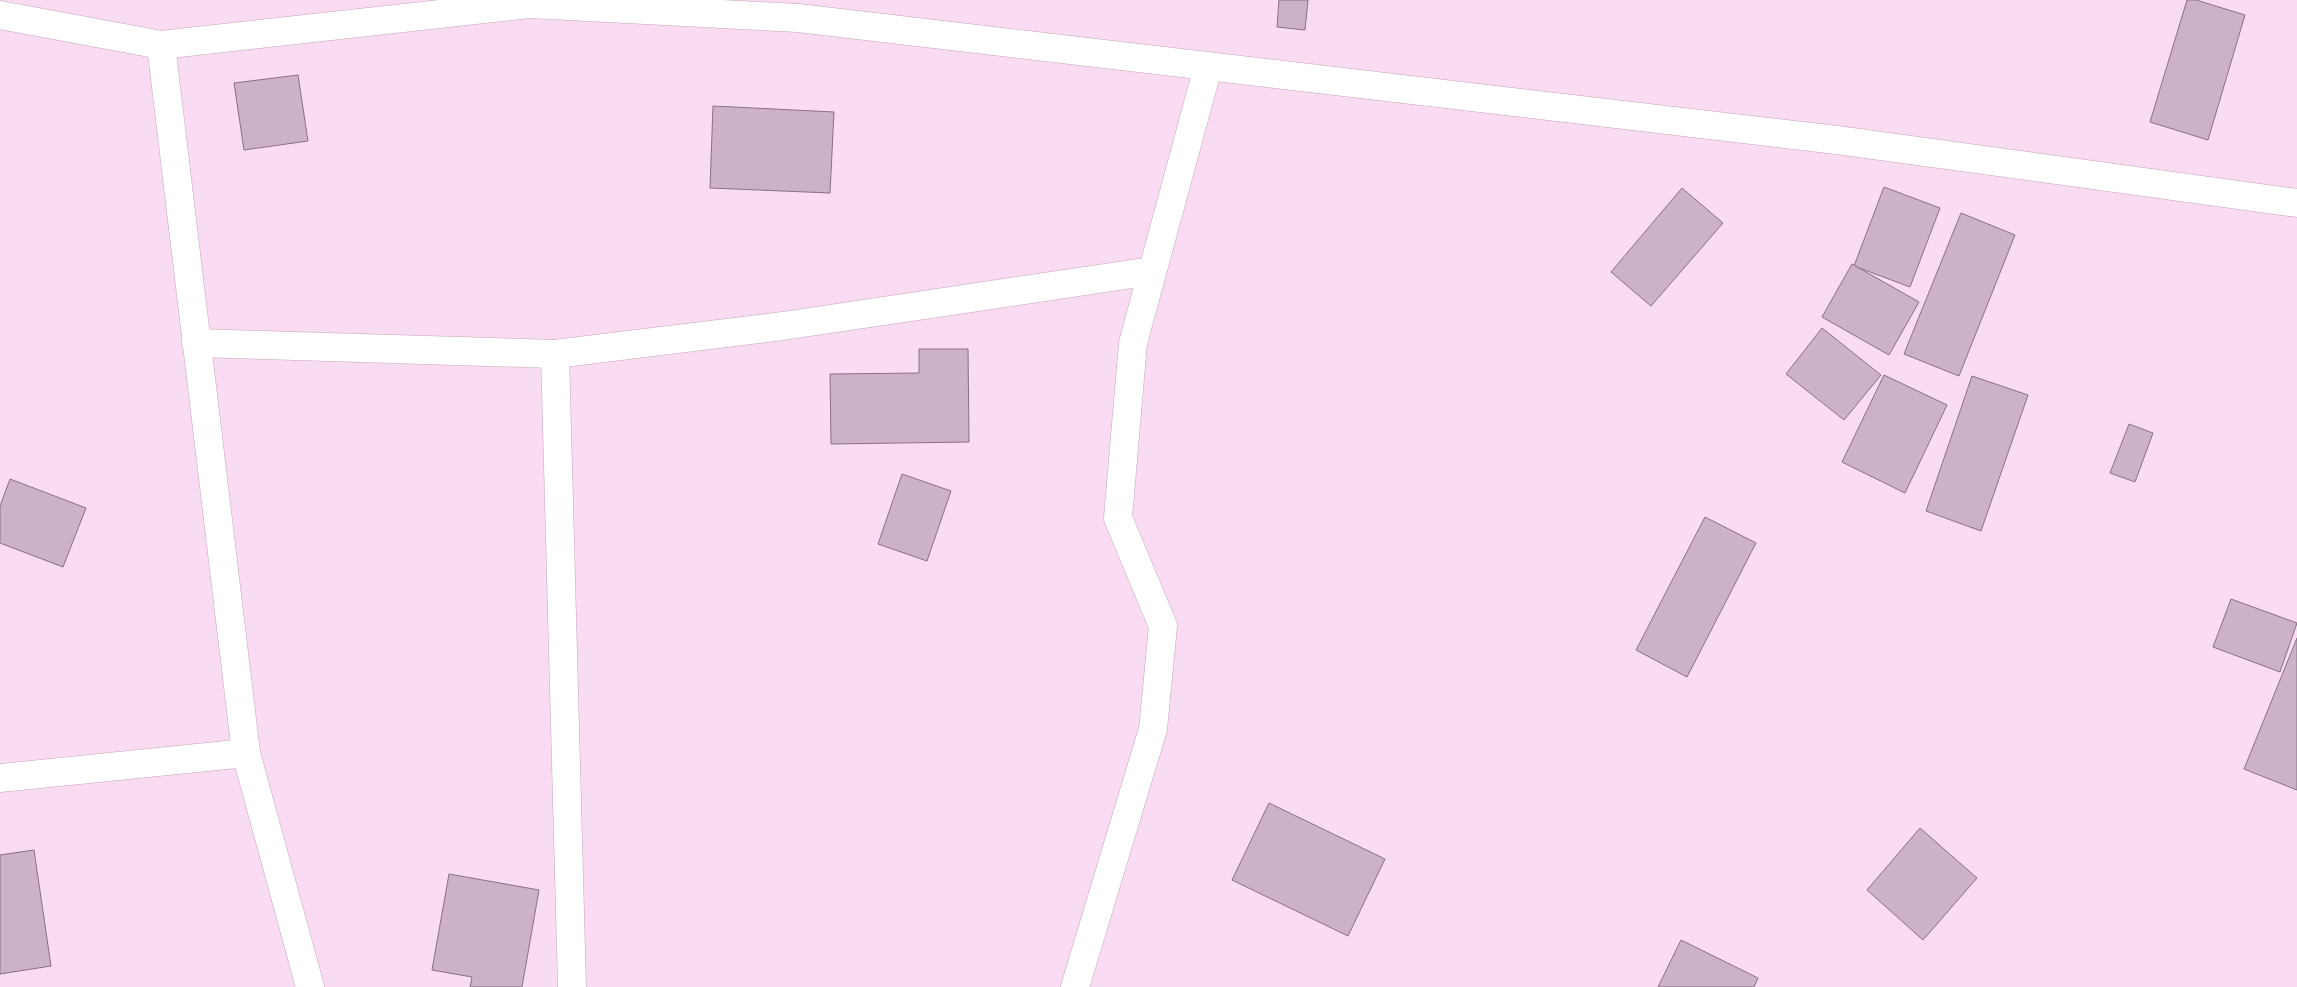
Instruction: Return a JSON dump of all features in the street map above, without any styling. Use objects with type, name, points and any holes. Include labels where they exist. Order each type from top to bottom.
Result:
[{"type":"street","points":[[0,15],[161,45],[530,4],[717,7],[1208,67],[1836,140],[2297,203]]},
{"type":"street","points":[[161,45],[246,753],[310,987]]},
{"type":"street","points":[[1076,987],[1153,729],[1163,626],[1118,518],[1132,343],[1208,67]]},
{"type":"street","points":[[196,343],[556,354],[783,326],[1152,271]]},
{"type":"street","points":[[556,354],[572,987]]},
{"type":"street","points":[[0,778],[246,753]]},
{"type":"building","points":[[1279,0],[1308,0],[1305,30],[1277,27]]},
{"type":"building","points":[[2187,0],[2196,0],[2245,15],[2208,140],[2150,122]]},
{"type":"building","points":[[298,75],[308,141],[244,150],[234,83]]},
{"type":"building","points":[[713,106],[834,112],[830,193],[710,188]]},
{"type":"building","points":[[1884,187],[1940,208],[1910,287],[1854,266]]},
{"type":"building","points":[[1682,188],[1723,223],[1651,306],[1611,272]]},
{"type":"building","points":[[1961,213],[2015,235],[1959,376],[1904,354]]},
{"type":"building","points":[[1852,264],[1919,302],[1889,355],[1822,317]]},
{"type":"building","points":[[1822,328],[1881,375],[1844,420],[1786,374]]},
{"type":"building","points":[[919,349],[968,349],[969,442],[831,444],[830,374],[919,373]]},
{"type":"building","points":[[1884,375],[1947,405],[1905,493],[1842,462]]},
{"type":"building","points":[[1972,376],[2028,395],[1981,531],[1926,511]]},
{"type":"building","points":[[2129,424],[2153,433],[2135,482],[2110,473]]},
{"type":"building","points":[[902,474],[951,491],[927,561],[878,544]]},
{"type":"building","points":[[10,479],[86,508],[63,567],[0,543],[0,506]]},
{"type":"building","points":[[1705,517],[1756,543],[1687,677],[1636,650]]},
{"type":"building","points":[[2231,599],[2297,623],[2280,672],[2213,647]]},
{"type":"building","points":[[2297,638],[2297,790],[2244,769]]},
{"type":"building","points":[[1269,803],[1385,859],[1348,936],[1232,880]]},
{"type":"building","points":[[1920,828],[1977,878],[1923,940],[1867,890]]},
{"type":"building","points":[[34,850],[51,966],[0,974],[0,855]]},
{"type":"building","points":[[449,874],[539,890],[522,987],[470,987],[472,977],[432,970]]},
{"type":"building","points":[[1681,940],[1758,978],[1754,987],[1658,987]]}]
